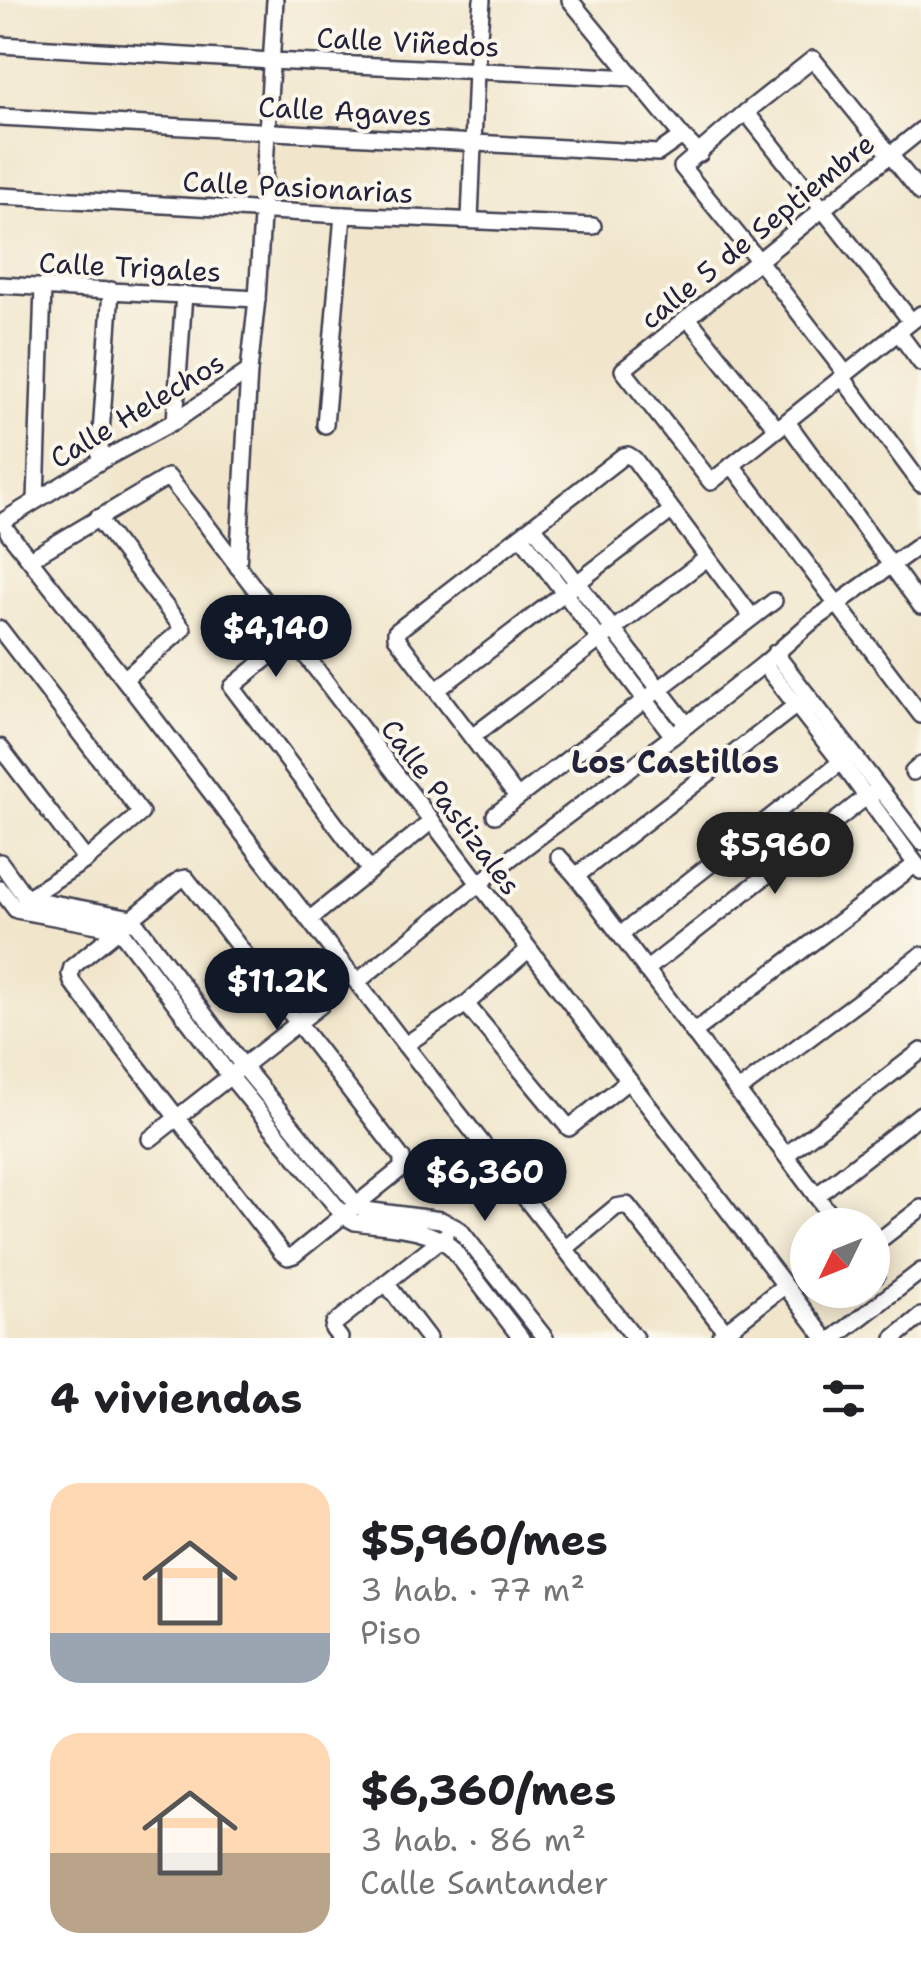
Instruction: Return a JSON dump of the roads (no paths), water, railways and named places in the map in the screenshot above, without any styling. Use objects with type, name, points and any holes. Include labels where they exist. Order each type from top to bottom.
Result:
[{"type":"street","points":[[238,568],[275,0]]},
{"type":"street","points":[[470,220],[482,0]]},
{"type":"street","points":[[570,0],[700,154]]},
{"type":"street","name":"Calle Viñedos","points":[[0,45],[634,78]]},
{"type":"street","points":[[921,193],[814,58],[682,167],[760,261],[921,484]]},
{"type":"street","points":[[746,112],[910,322],[921,364]]},
{"type":"street","name":"Calle Agaves","points":[[0,117],[658,153],[682,136]]},
{"type":"street","name":"calle 5 de Septiembre","points":[[732,465],[710,482],[623,370],[921,130]]},
{"type":"street","name":"Calle Pasionarias","points":[[0,196],[593,226]]},
{"type":"street","points":[[325,425],[342,215]]},
{"type":"street","name":"Calle Trigales","points":[[0,284],[257,300]]},
{"type":"street","points":[[36,500],[43,287]]},
{"type":"street","points":[[100,462],[111,290]]},
{"type":"street","points":[[175,421],[184,294]]},
{"type":"street","points":[[688,318],[782,426],[921,606]]},
{"type":"street","points":[[910,322],[732,465],[921,716]]},
{"type":"street","name":"Calle Helechos","points":[[4,527],[36,500],[175,421],[248,371]]},
{"type":"street","points":[[517,797],[396,638],[396,632],[623,456],[634,460],[752,617]]},
{"type":"street","name":"Calle Pastizales","points":[[98,518],[168,477],[825,1338]]},
{"type":"street","points":[[437,690],[672,511]]},
{"type":"street","points":[[30,559],[98,518],[183,629],[124,678]]},
{"type":"street","points":[[4,527],[635,1338]]},
{"type":"street","points":[[527,532],[680,731]]},
{"type":"street","points":[[357,982],[837,604],[921,544]]},
{"type":"street","points":[[472,737],[707,558]]},
{"type":"street","points":[[495,815],[774,600]]},
{"type":"street","points":[[0,629],[141,813],[86,860],[21,904]]},
{"type":"street","points":[[291,638],[232,687],[370,870]]},
{"type":"street","points":[[694,1032],[919,868],[873,793],[769,658]]},
{"type":"street","points":[[802,700],[841,762],[921,842]]},
{"type":"street","points":[[576,876],[802,700]]},
{"type":"street","points":[[0,747],[86,860]]},
{"type":"street","points":[[620,935],[841,762]]},
{"type":"street","points":[[646,970],[873,793]]},
{"type":"street","points":[[310,918],[432,822]]},
{"type":"street","points":[[559,858],[825,1208]]},
{"type":"street","points":[[0,862],[21,904]]},
{"type":"street","points":[[186,878],[402,1158],[402,1168],[294,1255],[282,1254],[72,982],[72,967],[125,923],[186,878]]},
{"type":"street","points":[[0,889],[21,904],[125,923],[350,1211],[354,1222],[442,1239],[521,1338]]},
{"type":"street","points":[[406,1045],[466,1004],[528,950]]},
{"type":"street","points":[[738,1091],[921,954]]},
{"type":"street","points":[[466,1004],[569,1128],[628,1080]]},
{"type":"street","points":[[150,1140],[321,1005]]},
{"type":"street","points":[[786,1155],[921,1051]]},
{"type":"street","points":[[816,1196],[921,1114]]},
{"type":"street","points":[[566,1248],[616,1208],[627,1206],[722,1335],[784,1286]]},
{"type":"street","points":[[890,1232],[921,1208]]},
{"type":"street","points":[[350,1211],[441,1220],[456,1227],[545,1338]]},
{"type":"street","points":[[340,1338],[334,1324],[456,1227]]},
{"type":"street","points":[[834,1338],[921,1271]]},
{"type":"street","points":[[386,1283],[428,1338]]},
{"type":"street","points":[[904,1335],[921,1316]]},
{"type":"district","name":"Los Castillos","points":[[675,762]]}]
